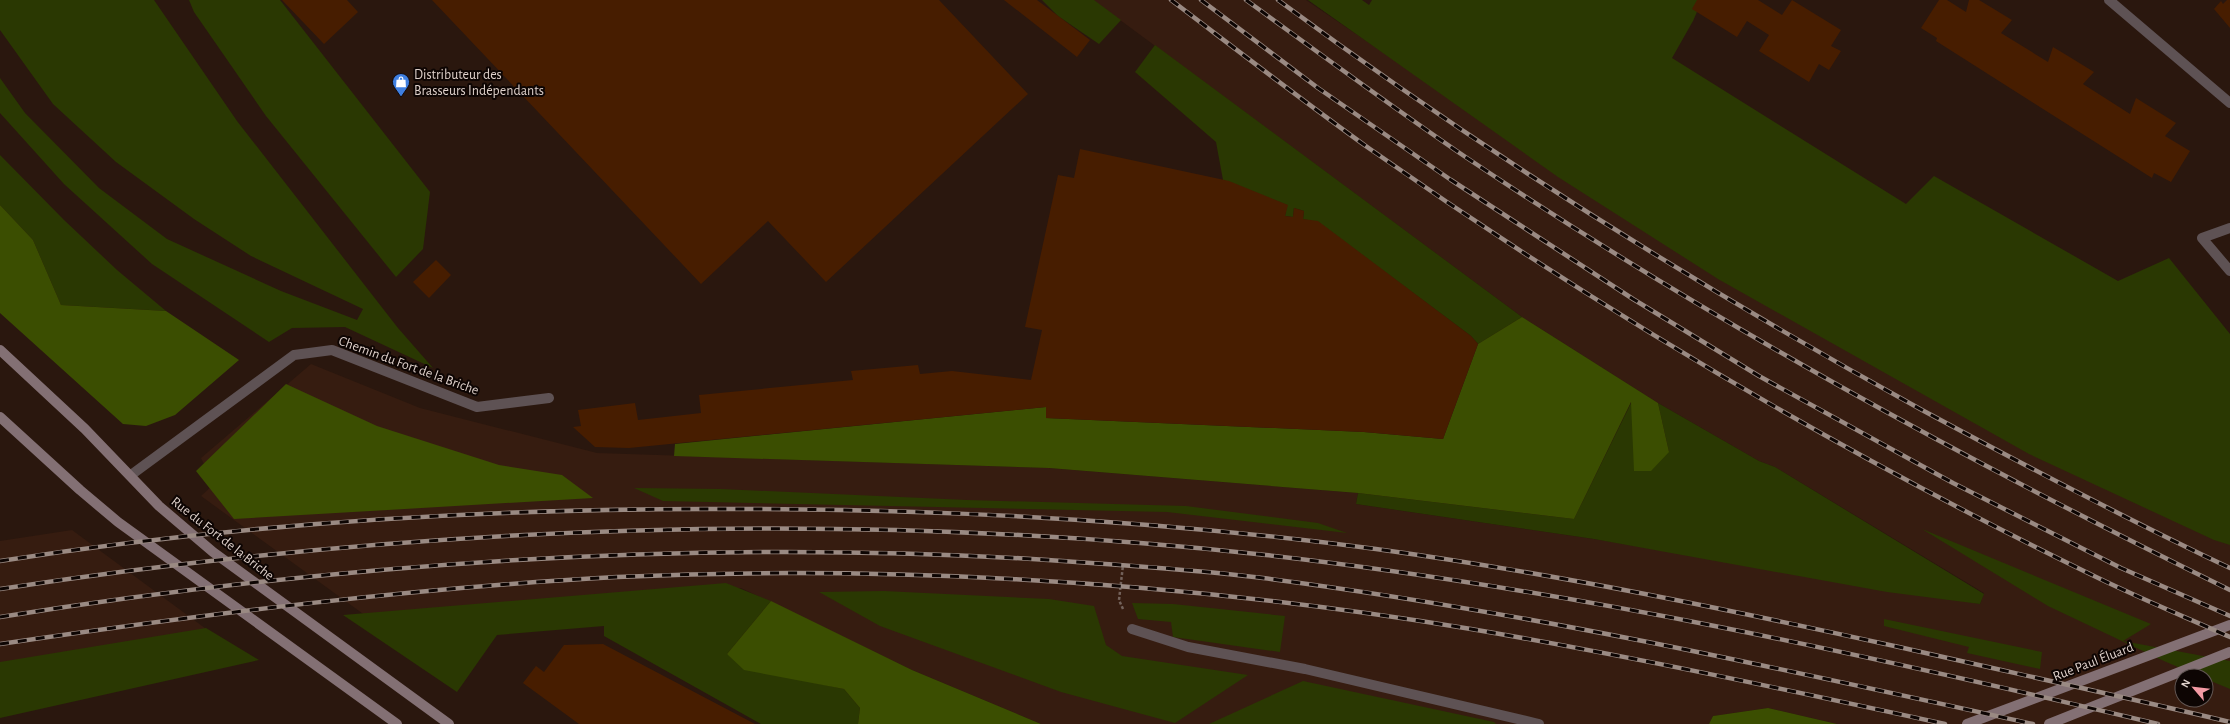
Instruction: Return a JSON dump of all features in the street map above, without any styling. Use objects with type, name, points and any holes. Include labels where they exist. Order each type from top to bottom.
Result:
[{"type":"main road","name":"Rue du Fort de la Briche","points":[[0,350],[131,475],[159,506],[213,552],[449,724]]},
{"type":"main road","points":[[0,417],[80,490],[118,522],[397,724]]},
{"type":"main road","name":"Rue Paul Éluard","points":[[1967,724],[2230,625]]},
{"type":"main road","points":[[2049,724],[2230,652]]},
{"type":"lane","points":[[2109,0],[2230,103]]},
{"type":"lane","points":[[2230,228],[2202,238],[2230,271]]},
{"type":"lane","name":"Chemin du Fort de la Briche","points":[[131,475],[294,355],[332,350],[477,407],[549,398]]},
{"type":"lane","points":[[1132,629],[1188,646],[1305,669],[1539,724]]},
{"type":"path","points":[[1123,565],[1119,600],[1132,629]]},
{"type":"shaded area","points":[[1093,0],[1306,0],[1658,239],[2230,535],[2230,724],[1837,724],[1768,708],[1713,716],[1709,724],[1041,724],[912,670],[741,588],[498,629],[458,683],[201,496],[214,484],[201,458],[311,364],[420,408],[597,453],[1049,468],[1358,493],[1356,504],[1594,539],[1980,604],[1984,593],[1775,467],[1759,461],[1658,403],[1522,317]]},
{"type":"shaded area","points":[[72,530],[221,640],[0,677],[0,541]]},
{"type":"green space","points":[[0,0],[154,0],[237,121],[398,328],[433,368],[345,327],[292,328],[269,342],[152,264],[64,184],[0,113],[0,78],[25,113],[99,188],[167,239],[281,291],[357,320],[363,309],[251,256],[194,219],[116,162],[53,104],[0,30]]},
{"type":"green space","points":[[189,0],[280,0],[430,192],[423,249],[396,277],[266,116],[194,12]]},
{"type":"green space","points":[[1042,0],[1094,0],[1121,20],[1099,44],[1058,16]]},
{"type":"green space","points":[[1308,0],[1362,0],[1369,5],[1372,0],[1702,0],[1693,21],[1672,58],[1906,204],[1934,176],[2118,281],[2169,258],[2230,334],[2230,545],[2214,540],[2029,454],[1718,279],[1558,177]]},
{"type":"green space","points":[[1155,45],[1522,317],[1478,344],[1471,336],[1318,222],[1303,219],[1304,211],[1294,208],[1293,217],[1285,216],[1287,205],[1223,180],[1216,142],[1135,72]]},
{"type":"green space","points":[[0,155],[64,220],[117,270],[166,311],[61,305],[33,240],[0,205]]},
{"type":"green space","points":[[0,205],[33,240],[61,305],[166,311],[239,360],[175,415],[146,426],[123,424],[0,313]]},
{"type":"green space","points":[[1522,317],[1658,403],[1669,452],[1651,471],[1634,471],[1631,402],[1574,519],[1358,493],[1049,468],[674,456],[675,444],[1046,407],[1046,418],[1364,432],[1443,439],[1478,344]]},
{"type":"green space","points":[[286,384],[377,426],[499,465],[562,475],[593,498],[234,519],[196,471]]},
{"type":"green space","points":[[1632,401],[1669,452],[1658,403],[1759,461],[1775,467],[1984,594],[1980,604],[1887,592],[1594,539],[1356,504],[1358,493],[1574,519]]},
{"type":"green space","points":[[634,488],[721,489],[967,500],[1186,506],[1318,523],[1347,533],[1167,512],[663,501]]},
{"type":"green space","points":[[1922,529],[2151,624],[2123,641],[2230,661],[2230,689],[2214,682],[2214,668],[2180,668],[2048,606]]},
{"type":"green space","points":[[726,583],[771,601],[727,654],[806,681],[844,689],[860,708],[858,724],[761,724],[604,636],[604,626],[497,635],[457,692],[343,615]]},
{"type":"green space","points":[[884,591],[1049,599],[1094,606],[1106,645],[1122,656],[1248,675],[1175,723],[1061,692],[880,626],[819,592]]},
{"type":"green space","points":[[771,601],[912,670],[1041,724],[858,724],[860,708],[844,689],[744,670],[727,654]]},
{"type":"green space","points":[[1132,603],[1173,604],[1285,616],[1280,652],[1173,637],[1171,622],[1138,619]]},
{"type":"green space","points":[[1884,619],[2042,652],[2040,669],[1967,653],[1969,647],[1884,626]]},
{"type":"green space","points":[[206,628],[259,660],[0,718],[0,662]]},
{"type":"green space","points":[[1303,681],[1494,722],[1496,724],[1209,724]]},
{"type":"green space","points":[[1768,708],[1837,724],[1709,724],[1713,716]]},
{"type":"building","points":[[282,0],[347,0],[358,12],[324,44]]},
{"type":"building","points":[[432,0],[939,0],[1028,94],[826,282],[768,221],[701,284]]},
{"type":"building","points":[[1004,0],[1037,0],[1090,40],[1077,57]]},
{"type":"building","points":[[1697,0],[1758,0],[1782,15],[1792,0],[1841,30],[1831,46],[1841,51],[1829,70],[1819,64],[1809,82],[1759,51],[1769,35],[1747,21],[1737,37],[1692,9]]},
{"type":"building","points":[[1939,0],[1947,0],[1966,12],[1969,0],[1979,0],[2012,20],[2001,33],[2048,62],[2053,47],[2094,72],[2083,84],[2130,114],[2136,98],[2176,123],[2165,136],[2190,151],[2171,182],[2154,173],[2152,178],[1936,41],[1937,38],[1921,28]]},
{"type":"building","points":[[2227,0],[2230,0],[2230,28],[2214,9],[2221,1],[2223,4]]},
{"type":"building","points":[[1080,149],[1229,181],[1288,205],[1285,216],[1293,217],[1294,208],[1304,211],[1303,219],[1318,221],[1471,336],[1478,344],[1443,439],[1364,432],[1046,418],[1046,407],[629,448],[595,447],[573,427],[581,426],[578,410],[635,403],[638,420],[701,413],[699,395],[853,380],[851,371],[918,365],[920,374],[952,371],[1031,380],[1042,330],[1025,327],[1058,175],[1074,178]]},
{"type":"building","points":[[436,260],[451,275],[429,298],[413,282]]},
{"type":"building","points":[[603,644],[755,724],[579,724],[523,683],[536,666],[544,672],[564,645]]},
{"type":"railway","points":[[1171,0],[1370,149],[1543,266],[1631,321],[1721,375],[1902,478],[2105,581],[2230,637]]},
{"type":"railway","points":[[1201,0],[1318,88],[1451,180],[1633,299],[1759,376],[1953,483],[2121,568],[2230,616]]},
{"type":"railway","points":[[1246,0],[1383,100],[1467,158],[1652,276],[1841,387],[1937,440],[2230,590]]},
{"type":"railway","points":[[1278,0],[1355,56],[1513,164],[1593,216],[1756,315],[1922,410],[2114,511],[2230,568]]},
{"type":"railway","points":[[0,561],[88,548],[265,528],[354,521],[532,512],[794,509],[961,514],[1127,523],[1210,530],[1376,549],[1508,569],[1639,593],[1834,633],[2230,722]]},
{"type":"railway","points":[[0,589],[157,567],[315,550],[473,538],[632,531],[791,529],[949,532],[1108,541],[1266,555],[1379,569],[1603,605],[1826,649],[2158,724]]},
{"type":"railway","points":[[0,617],[130,598],[260,582],[391,569],[522,560],[654,554],[785,552],[917,554],[1048,560],[1210,572],[1263,578],[1360,591],[1457,607],[1650,642],[2033,724]]},
{"type":"railway","points":[[0,644],[154,622],[308,603],[463,588],[617,577],[814,573],[1011,579],[1069,582],[1184,592],[1299,604],[1414,620],[1531,639],[1649,662],[1945,724]]},
{"type":"place","name":"Distributeur des Brasseurs Indépendants","points":[[401,97]]}]
